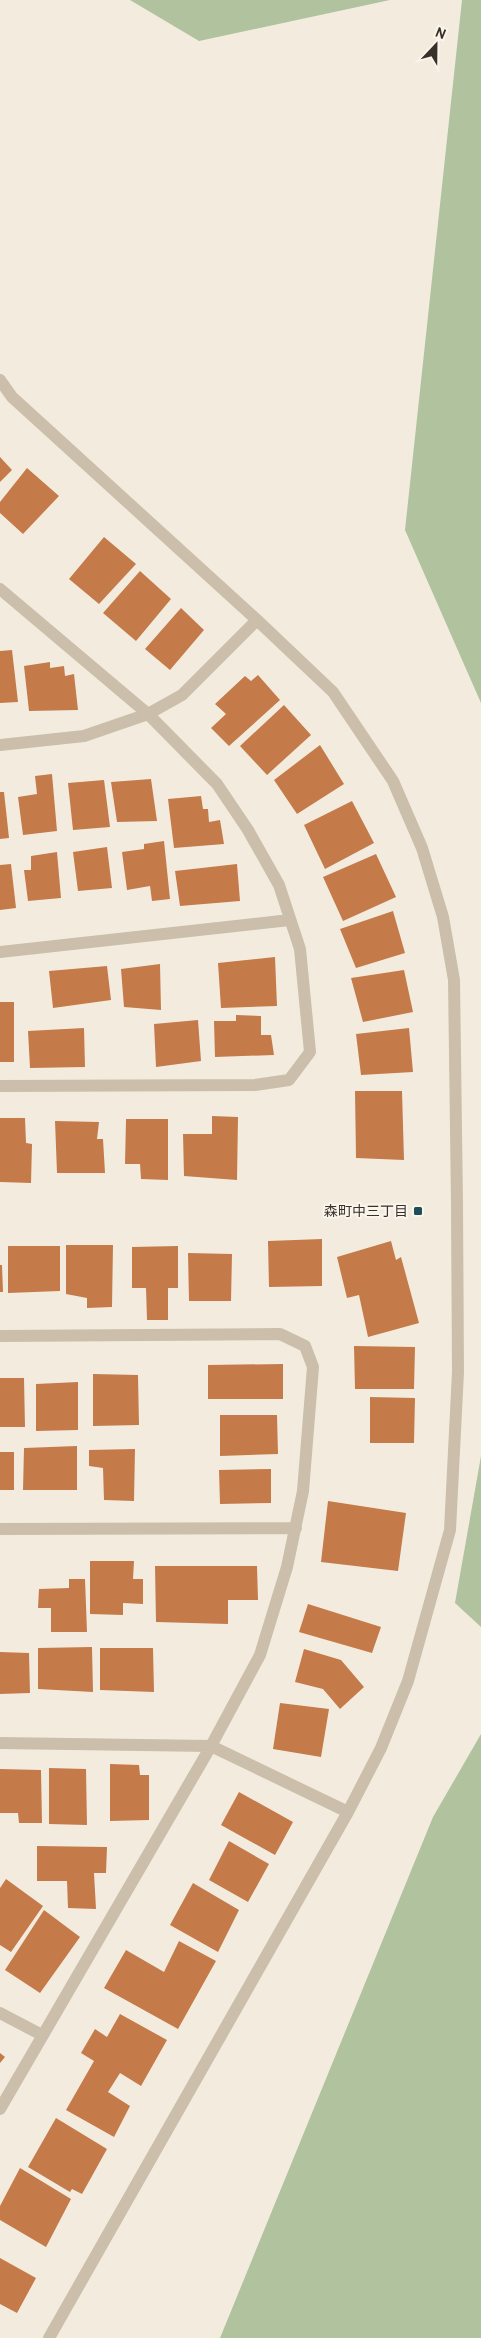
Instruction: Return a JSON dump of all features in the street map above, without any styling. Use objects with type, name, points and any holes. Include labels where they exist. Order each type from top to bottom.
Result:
[{"type":"street","points":[[0,380],[12,397],[258,620],[333,692],[393,781],[422,848],[443,917],[454,980],[458,1372],[450,1530],[408,1681],[381,1748],[348,1812],[49,2338]]},
{"type":"street","points":[[0,589],[148,714],[216,784],[243,822],[279,885],[300,949],[310,1052],[289,1080],[255,1085],[0,1086]]},
{"type":"street","points":[[0,746],[84,736],[148,714],[182,696],[258,620]]},
{"type":"street","points":[[0,952],[290,920]]},
{"type":"street","points":[[0,1336],[280,1334],[305,1346],[313,1367],[302,1491],[296,1528],[287,1566],[260,1655],[211,1746],[0,2109]]},
{"type":"street","points":[[0,1529],[296,1528]]},
{"type":"street","points":[[0,1743],[211,1746],[348,1812]]},
{"type":"street","points":[[0,2013],[42,2035]]},
{"type":"green space","points":[[130,0],[390,0],[199,41]]},
{"type":"green space","points":[[462,0],[481,0],[481,703],[405,530]]},
{"type":"green space","points":[[481,1456],[481,1627],[455,1603]]},
{"type":"green space","points":[[481,1734],[481,2338],[220,2338],[433,1817]]},
{"type":"building","points":[[0,457],[12,470],[0,482]]},
{"type":"building","points":[[27,468],[59,496],[23,534],[0,513],[0,502]]},
{"type":"building","points":[[104,537],[136,564],[99,604],[69,579]]},
{"type":"building","points":[[140,571],[171,599],[136,641],[103,613]]},
{"type":"building","points":[[181,608],[204,630],[170,670],[145,649]]},
{"type":"building","points":[[12,650],[18,702],[0,703],[0,651]]},
{"type":"building","points":[[50,662],[50,668],[64,666],[65,676],[74,674],[78,710],[29,711],[24,666]]},
{"type":"building","points":[[258,675],[280,700],[229,746],[211,728],[226,714],[215,704],[245,676],[251,681]]},
{"type":"building","points":[[284,705],[311,735],[267,775],[240,746]]},
{"type":"building","points":[[320,745],[344,784],[297,814],[274,780]]},
{"type":"building","points":[[52,774],[57,831],[23,835],[18,797],[37,794],[35,776]]},
{"type":"building","points":[[151,779],[157,821],[117,822],[111,782]]},
{"type":"building","points":[[104,780],[110,827],[73,830],[68,783]]},
{"type":"building","points":[[0,792],[4,792],[9,838],[0,839]]},
{"type":"building","points":[[201,796],[203,809],[208,809],[209,822],[220,820],[224,844],[174,848],[168,799]]},
{"type":"building","points":[[352,801],[374,843],[325,869],[304,825]]},
{"type":"building","points":[[164,841],[170,899],[152,901],[150,886],[127,890],[122,852],[144,849],[144,844]]},
{"type":"building","points":[[107,847],[112,888],[78,891],[73,852]]},
{"type":"building","points":[[57,852],[61,898],[28,901],[24,870],[31,870],[31,856]]},
{"type":"building","points":[[376,854],[396,897],[343,921],[323,877]]},
{"type":"building","points":[[11,864],[16,908],[0,910],[0,865]]},
{"type":"building","points":[[237,864],[240,901],[180,906],[175,871]]},
{"type":"building","points":[[393,911],[405,953],[356,968],[340,929]]},
{"type":"building","points":[[275,957],[277,1006],[221,1008],[218,963]]},
{"type":"building","points":[[160,964],[161,1010],[124,1007],[121,969]]},
{"type":"building","points":[[107,966],[111,1000],[53,1008],[49,971]]},
{"type":"building","points":[[404,970],[413,1012],[363,1022],[351,978]]},
{"type":"building","points":[[0,1002],[14,1002],[14,1062],[0,1062]]},
{"type":"building","points":[[236,1015],[261,1016],[261,1035],[271,1035],[274,1055],[215,1057],[214,1021],[236,1021]]},
{"type":"building","points":[[198,1020],[201,1061],[156,1067],[154,1024]]},
{"type":"building","points":[[84,1028],[85,1067],[30,1068],[28,1031]]},
{"type":"building","points":[[409,1028],[413,1072],[361,1075],[356,1034]]},
{"type":"building","points":[[355,1091],[402,1091],[404,1160],[356,1158]]},
{"type":"building","points":[[212,1116],[238,1117],[237,1180],[184,1176],[183,1134],[212,1134]]},
{"type":"building","points":[[0,1118],[25,1118],[26,1143],[32,1144],[31,1183],[0,1182]]},
{"type":"building","points":[[126,1119],[168,1119],[168,1180],[141,1179],[140,1164],[125,1164]]},
{"type":"building","points":[[55,1121],[99,1122],[97,1139],[103,1139],[105,1173],[57,1173]]},
{"type":"building","points":[[322,1239],[322,1286],[269,1287],[268,1241]]},
{"type":"building","points":[[391,1241],[396,1260],[401,1257],[419,1323],[368,1337],[359,1295],[347,1298],[337,1257]]},
{"type":"building","points":[[66,1245],[113,1245],[112,1307],[87,1308],[87,1298],[66,1294]]},
{"type":"building","points":[[8,1246],[60,1246],[60,1291],[8,1293]]},
{"type":"building","points":[[178,1246],[178,1288],[168,1288],[168,1320],[147,1320],[146,1288],[132,1288],[132,1247]]},
{"type":"building","points":[[188,1253],[232,1254],[231,1301],[189,1301]]},
{"type":"building","points":[[0,1265],[2,1265],[3,1292],[0,1292]]},
{"type":"building","points":[[354,1346],[415,1347],[414,1389],[355,1389]]},
{"type":"building","points":[[283,1364],[283,1399],[208,1399],[208,1365]]},
{"type":"building","points":[[93,1374],[138,1375],[139,1425],[93,1426]]},
{"type":"building","points":[[0,1378],[24,1378],[25,1427],[0,1427]]},
{"type":"building","points":[[78,1382],[78,1430],[36,1431],[36,1384]]},
{"type":"building","points":[[370,1397],[415,1398],[414,1443],[370,1443]]},
{"type":"building","points":[[220,1415],[277,1415],[278,1454],[220,1456]]},
{"type":"building","points":[[77,1446],[77,1490],[23,1490],[24,1448]]},
{"type":"building","points":[[135,1449],[134,1501],[104,1500],[103,1468],[89,1466],[89,1450]]},
{"type":"building","points":[[0,1452],[14,1452],[14,1490],[0,1490]]},
{"type":"building","points":[[271,1469],[271,1503],[220,1504],[219,1470]]},
{"type":"building","points":[[328,1501],[406,1513],[398,1571],[321,1562]]},
{"type":"building","points":[[90,1561],[134,1561],[133,1579],[143,1579],[143,1604],[123,1603],[123,1615],[90,1614]]},
{"type":"building","points":[[155,1566],[257,1566],[258,1600],[228,1600],[228,1624],[156,1622]]},
{"type":"building","points":[[69,1579],[85,1579],[87,1632],[51,1632],[51,1608],[38,1608],[39,1589],[69,1588]]},
{"type":"building","points":[[308,1604],[381,1627],[372,1653],[299,1632]]},
{"type":"building","points":[[92,1647],[93,1692],[38,1689],[38,1648]]},
{"type":"building","points":[[100,1648],[153,1648],[154,1692],[100,1690]]},
{"type":"building","points":[[304,1649],[341,1660],[364,1687],[340,1709],[323,1689],[295,1682]]},
{"type":"building","points":[[0,1652],[29,1653],[30,1693],[0,1694]]},
{"type":"building","points":[[280,1703],[329,1709],[321,1757],[273,1749]]},
{"type":"building","points":[[110,1764],[139,1765],[140,1775],[149,1775],[149,1820],[110,1821]]},
{"type":"building","points":[[49,1768],[86,1769],[87,1825],[49,1824]]},
{"type":"building","points":[[0,1769],[41,1770],[42,1823],[19,1823],[18,1813],[0,1813]]},
{"type":"building","points":[[239,1792],[293,1822],[275,1855],[221,1825]]},
{"type":"building","points":[[229,1841],[269,1864],[248,1902],[209,1880]]},
{"type":"building","points":[[37,1846],[107,1847],[106,1873],[94,1873],[96,1909],[68,1908],[67,1881],[37,1881]]},
{"type":"building","points":[[6,1879],[43,1906],[11,1952],[0,1945],[0,1888]]},
{"type":"building","points":[[193,1883],[239,1910],[218,1952],[170,1925]]},
{"type":"building","points":[[44,1910],[80,1937],[40,1993],[5,1970]]},
{"type":"building","points":[[179,1941],[216,1961],[178,2029],[104,1988],[126,1950],[164,1972]]},
{"type":"building","points":[[120,2014],[167,2040],[141,2086],[120,2073],[108,2092],[130,2106],[114,2137],[66,2110],[94,2061],[81,2053],[95,2029],[107,2037]]},
{"type":"building","points":[[0,2053],[5,2057],[0,2063]]},
{"type":"building","points":[[56,2118],[107,2149],[82,2194],[72,2189],[70,2192],[28,2167]]},
{"type":"building","points":[[20,2168],[71,2199],[46,2247],[0,2220],[0,2206]]},
{"type":"building","points":[[0,2258],[36,2278],[17,2313],[0,2304]]},
{"type":"place","name":"森町中三丁目","points":[[418,1211]]}]
